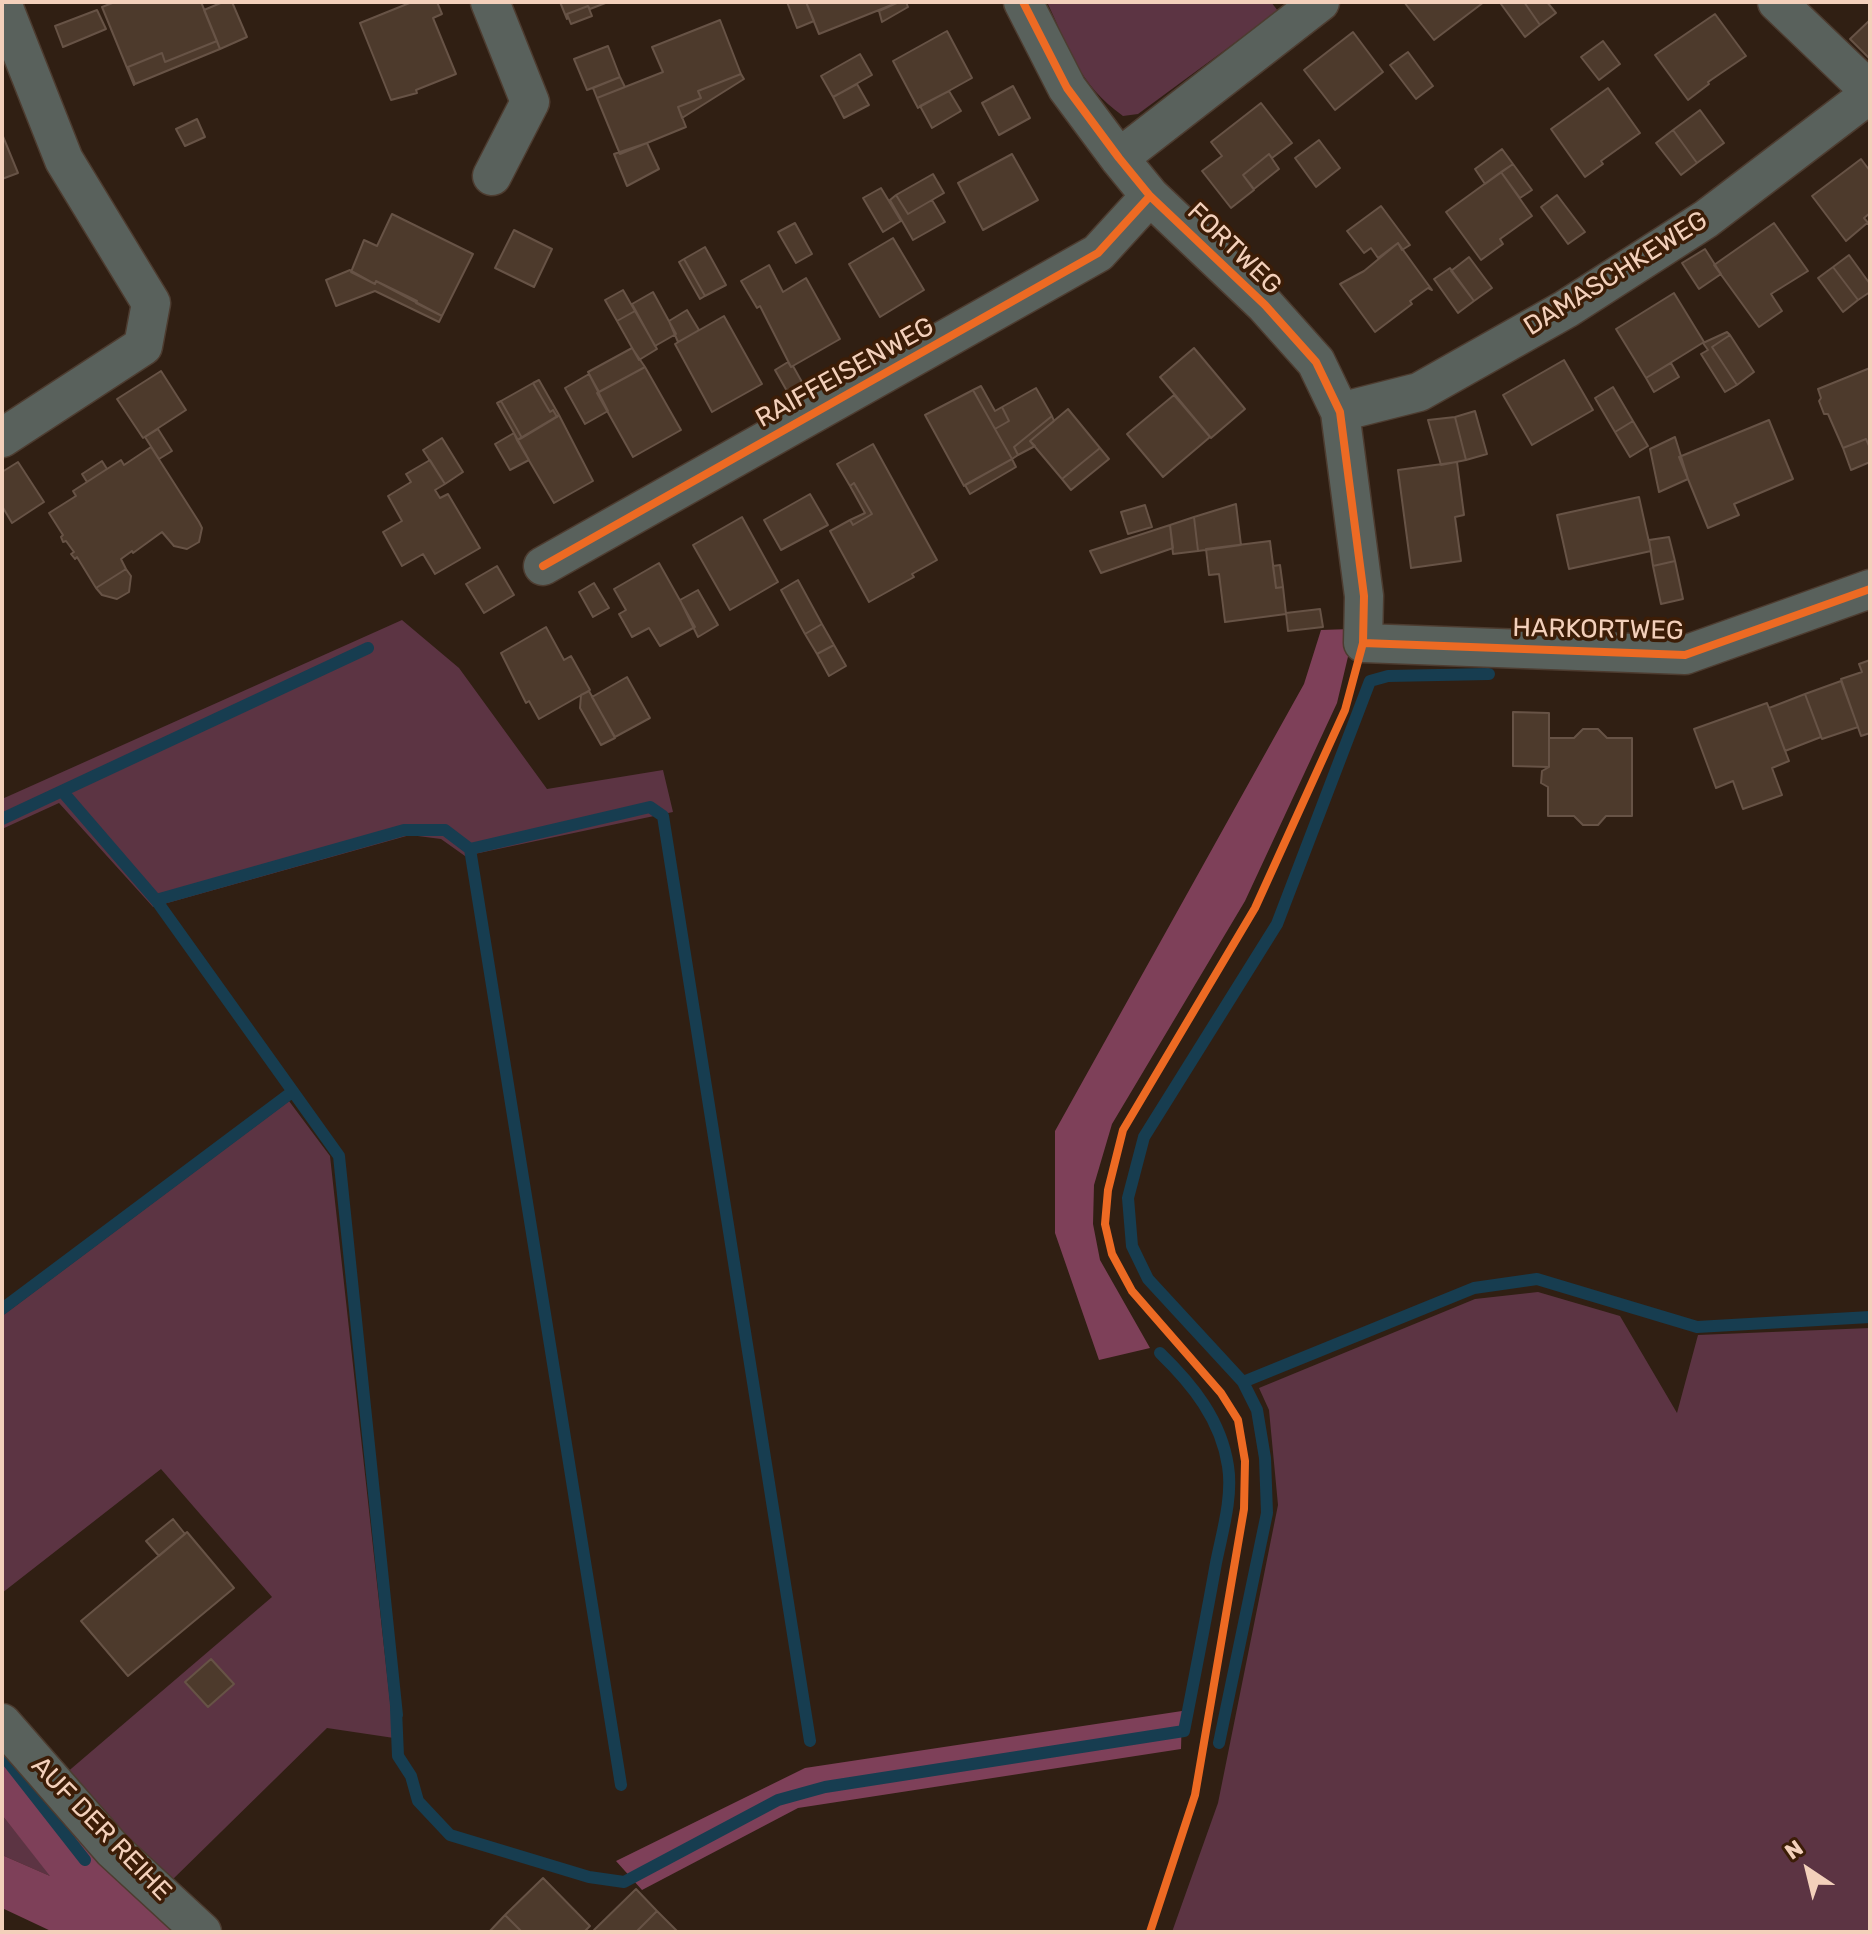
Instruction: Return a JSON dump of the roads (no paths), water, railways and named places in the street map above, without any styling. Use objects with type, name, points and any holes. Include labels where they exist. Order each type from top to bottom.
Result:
[{"type":"street","points":[[490,2],[530,102],[492,176]]},
{"type":"street","name":"FORTWEG","points":[[1023,2],[1067,88],[1119,158],[1150,196],[1265,305],[1316,362],[1340,412],[1364,596],[1363,643]]},
{"type":"street","points":[[1119,158],[1320,2]]},
{"type":"street","name":"DAMASCHKEWEG","points":[[1340,412],[1419,392],[1566,309],[1706,219],[1870,93],[1777,2]]},
{"type":"street","points":[[2,3],[64,160],[151,303],[143,346],[2,438]]},
{"type":"street","name":"RAIFFEISENWEG","points":[[543,566],[1098,253],[1150,196]]},
{"type":"street","name":"HARKORTWEG","points":[[1363,643],[1685,655],[1870,589]]},
{"type":"street","name":"AUF DER REIHE","points":[[2,1723],[113,1850],[202,1932]]},
{"type":"waterway","points":[[2,819],[368,648]]},
{"type":"waterway","points":[[1219,1743],[1267,1513],[1265,1458],[1257,1410],[1243,1382],[1148,1279],[1132,1246],[1128,1198],[1144,1137],[1277,924],[1370,681],[1388,676],[1489,674]]},
{"type":"waterway","points":[[62,791],[156,900],[339,1156],[397,1715]]},
{"type":"waterway","points":[[470,849],[650,807],[663,816],[810,1741]]},
{"type":"waterway","points":[[156,900],[404,830],[445,830],[470,849],[621,1785]]},
{"type":"waterway","points":[[2,1309],[292,1092]]},
{"type":"waterway","points":[[1243,1382],[1474,1288],[1537,1279],[1697,1327],[1870,1317]]},
{"type":"waterway","points":[[396,1709],[398,1756],[411,1776],[418,1801],[450,1835],[589,1877],[624,1882],[778,1800],[825,1787],[1184,1731],[1226,1515],[1229,1478],[1224,1449],[1212,1418],[1184,1378],[1160,1353]]},
{"type":"waterway","points":[[2,1754],[85,1860]]}]
